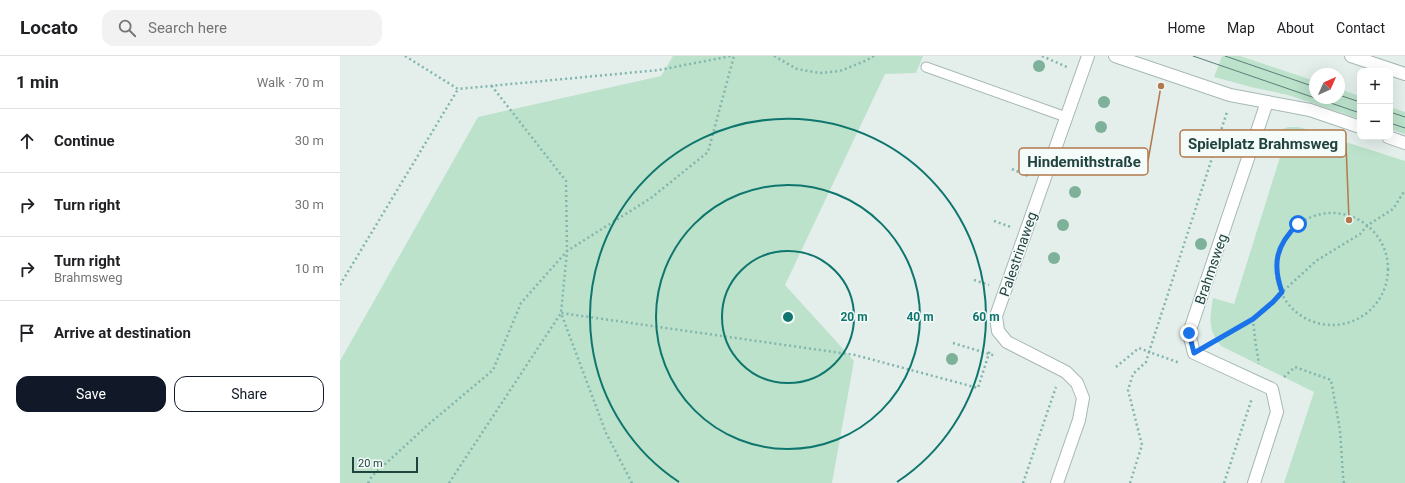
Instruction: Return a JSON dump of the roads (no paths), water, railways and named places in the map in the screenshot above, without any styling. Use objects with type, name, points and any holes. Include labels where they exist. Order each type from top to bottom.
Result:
[{"type":"street","name":"Palestrinaweg","points":[[1057,483],[1079,420],[1083,398],[1076,382],[1066,372],[1007,342],[998,331],[996,316],[1088,56]]},
{"type":"street","points":[[1115,56],[1230,95],[1310,110],[1357,126]]},
{"type":"street","points":[[1351,56],[1405,74]]},
{"type":"street","name":"Brahmsweg","points":[[1254,483],[1277,412],[1268,386],[1194,353],[1189,333],[1268,102]]},
{"type":"street","points":[[1393,139],[1405,143]]},
{"type":"lane","points":[[926,67],[1066,116]]},
{"type":"tram line","points":[[1193,56],[1309,96]]},
{"type":"tram line","points":[[1225,56],[1309,85]]},
{"type":"tram line","points":[[1345,97],[1357,101]]},
{"type":"tram line","points":[[1334,104],[1357,112]]},
{"type":"tram line","points":[[1393,113],[1405,117]]},
{"type":"tram line","points":[[1393,124],[1405,128]]},
{"type":"place","name":"Hindemithstraße","points":[[1161,86]]},
{"type":"place","name":"Spielplatz Brahmsweg","points":[[1349,220]]}]
